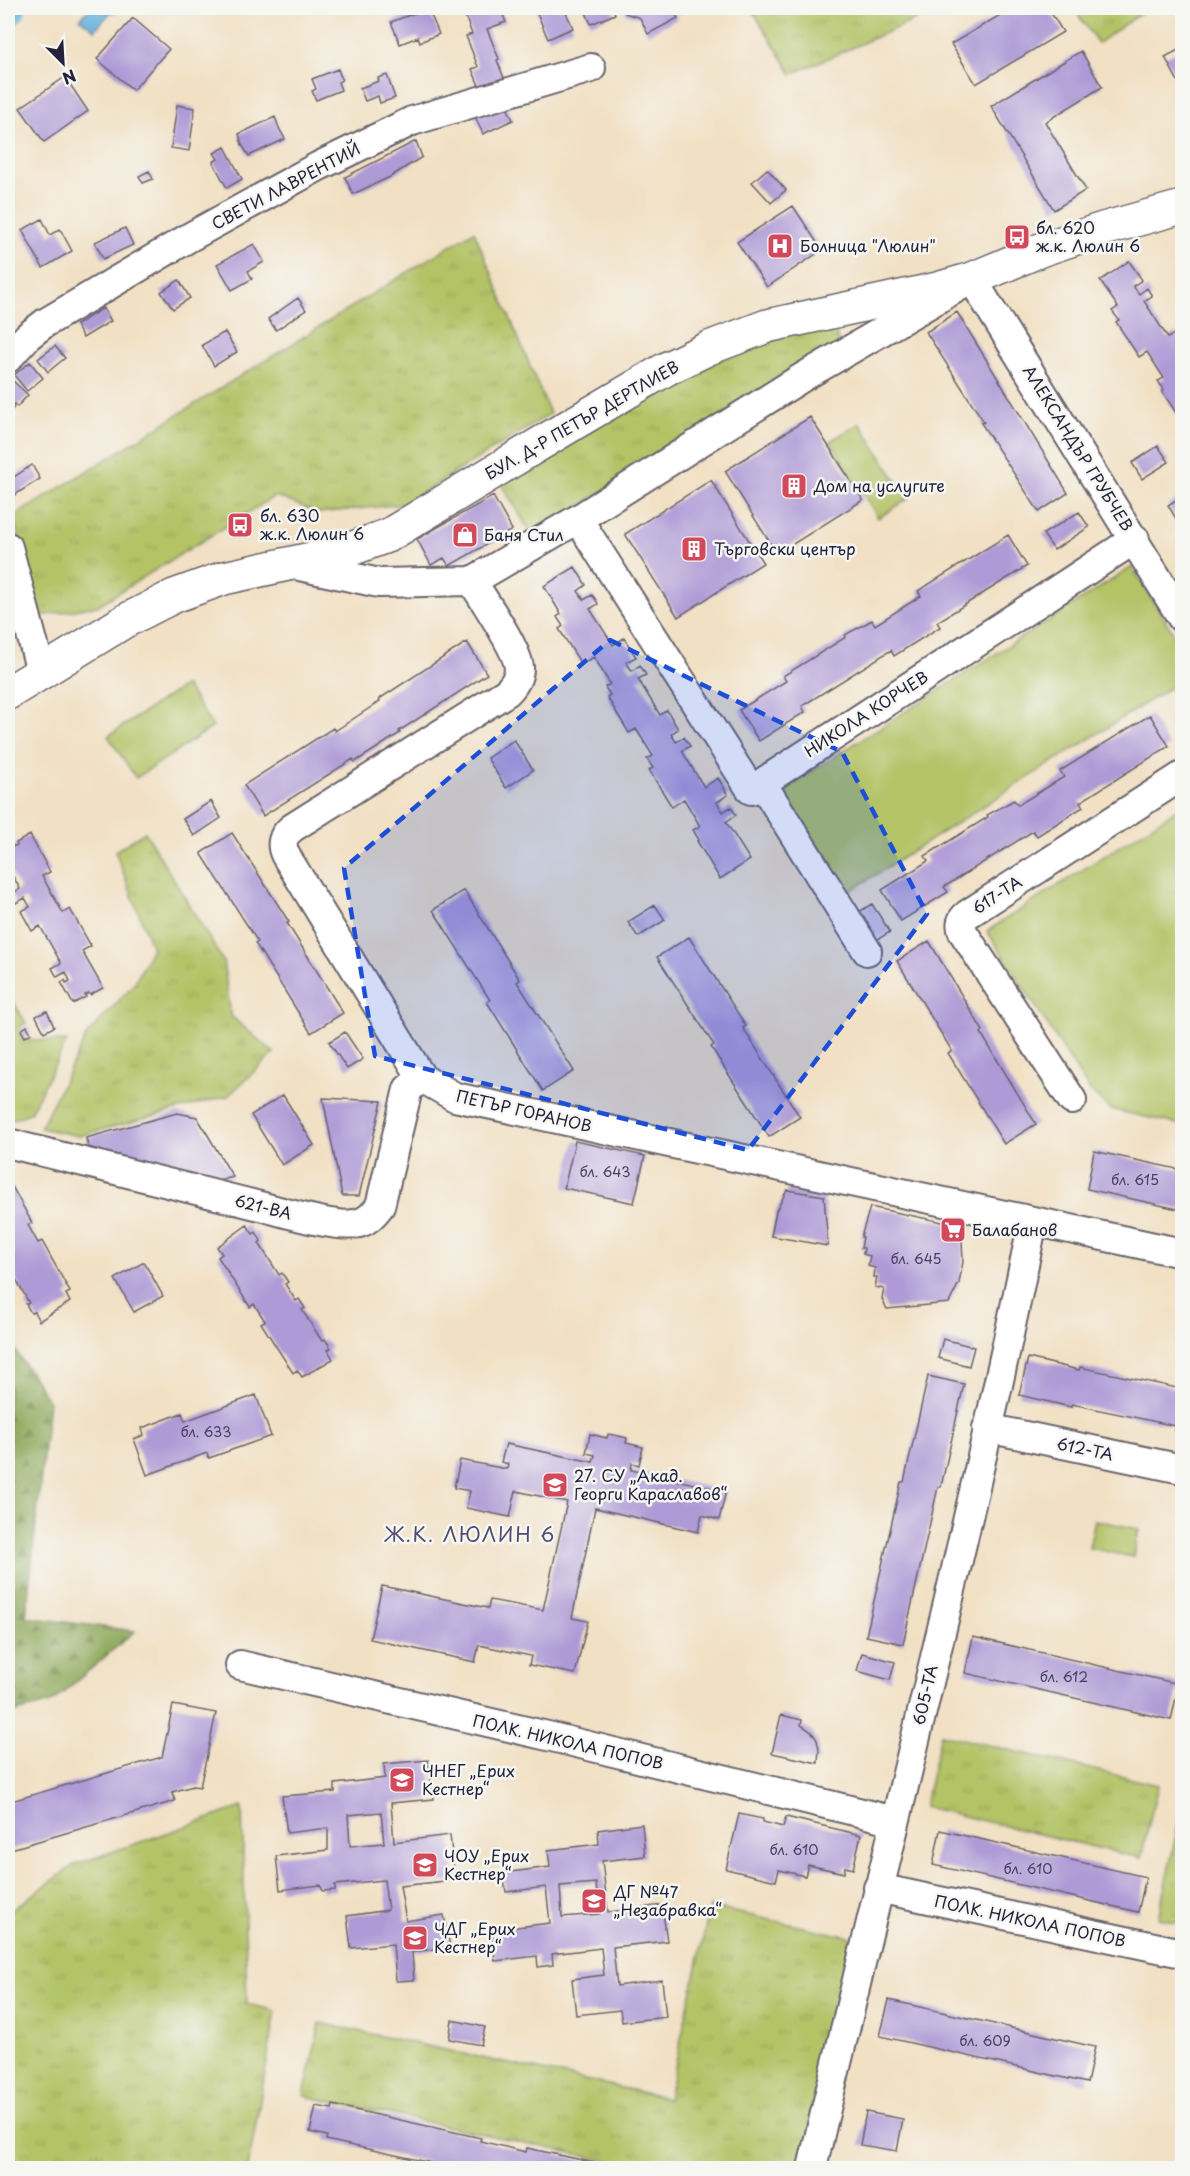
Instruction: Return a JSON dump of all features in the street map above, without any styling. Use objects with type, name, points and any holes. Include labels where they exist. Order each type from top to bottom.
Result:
[{"type":"main road","name":"БУЛ. Д-Р ПЕТЪР ДЕРТЛИЕВ","points":[[8,693],[125,621],[174,596],[224,578],[344,552],[389,535],[666,369],[709,348],[767,326],[937,289],[972,279],[1043,249],[1131,220],[1182,207]]},
{"type":"street","name":"СВЕТИ ЛАВРЕНТИЙ","points":[[8,358],[28,336],[45,323],[190,237],[318,166],[412,122],[591,68]]},
{"type":"street","points":[[294,564],[379,582],[472,581],[578,519],[803,377],[972,279]]},
{"type":"street","name":"АЛЕКСАНДЪР ГРУБЧЕВ","points":[[972,279],[1182,618]]},
{"type":"street","points":[[578,519],[751,790]]},
{"type":"street","name":"НИКОЛА КОРЧЕВ","points":[[867,951],[765,788],[765,781],[1135,539]]},
{"type":"street","points":[[8,547],[41,672]]},
{"type":"street","name":"ПЕТЪР ГОРАНОВ","points":[[472,581],[515,654],[519,670],[513,686],[507,692],[292,828],[287,832],[282,844],[286,856],[422,1078],[455,1097],[1182,1253]]},
{"type":"street","name":"617-ТА","points":[[1072,1100],[963,932],[962,920],[1182,776]]},
{"type":"street","name":"621-ВА","points":[[8,1146],[12,1144],[288,1213],[343,1225],[354,1225],[373,1215],[380,1206],[408,1089],[422,1078]]},
{"type":"street","name":"605-ТА","points":[[812,2169],[987,1428],[1033,1221]]},
{"type":"street","name":"612-ТА","points":[[987,1428],[1182,1469]]},
{"type":"street","name":"ПОЛК. НИКОЛА ПОПОВ","points":[[240,1665],[562,1739],[895,1821]]},
{"type":"street","name":"ПОЛК. НИКОЛА ПОПОВ","points":[[878,1888],[1182,1953]]},
{"type":"highlighted area","points":[[610,640],[842,752],[927,914],[748,1150],[375,1056],[344,868]]},
{"type":"green space","points":[[751,8],[942,8],[792,74]]},
{"type":"green space","points":[[1073,8],[1148,8],[1098,43]]},
{"type":"green space","points":[[474,231],[550,414],[404,504],[319,513],[275,496],[97,606],[41,616],[13,517]]},
{"type":"green space","points":[[833,320],[839,345],[532,535],[501,484],[557,455],[582,430],[712,355]]},
{"type":"green space","points":[[860,423],[908,499],[878,518],[830,441]]},
{"type":"green space","points":[[1132,567],[1182,647],[1182,680],[847,893],[782,790]]},
{"type":"green space","points":[[185,685],[213,727],[136,778],[108,736]]},
{"type":"green space","points":[[1182,806],[1182,1125],[1110,1109],[1090,1091],[987,931]]},
{"type":"green space","points":[[145,832],[223,961],[231,1016],[274,1053],[228,1096],[79,1136],[40,1128],[87,1035],[134,984],[152,948],[115,851]]},
{"type":"green space","points":[[8,993],[26,1023],[18,1028],[24,1040],[67,1041],[30,1113],[8,1121]]},
{"type":"green space","points":[[11,1344],[49,1401],[26,1617],[135,1631],[51,1703],[16,1712],[8,1709],[8,1346]]},
{"type":"green space","points":[[1095,1520],[1139,1529],[1133,1557],[1089,1548]]},
{"type":"green space","points":[[941,1734],[1158,1785],[1141,1858],[924,1807]]},
{"type":"green space","points":[[242,1807],[247,2004],[276,2011],[248,2168],[8,2168],[8,1913],[74,1865]]},
{"type":"green space","points":[[1182,1808],[1182,1924],[1158,1918]]},
{"type":"green space","points":[[710,1907],[851,1937],[801,2168],[642,2168],[304,2096],[320,2023],[668,2098]]},
{"type":"water","points":[[90,8],[121,8],[116,12],[111,12],[95,30],[80,19]]},
{"type":"building","points":[[428,8],[439,34],[420,42],[418,37],[400,44],[391,22]]},
{"type":"building","points":[[462,8],[500,8],[506,22],[487,29],[504,78],[480,88],[472,69],[478,67],[466,36],[472,34]]},
{"type":"building","points":[[535,8],[564,8],[573,28],[548,39]]},
{"type":"building","points":[[584,8],[613,8],[615,14],[591,24]]},
{"type":"building","points":[[627,8],[672,8],[678,18],[648,34],[640,18],[625,13]]},
{"type":"building","points":[[677,8],[694,8],[679,14]]},
{"type":"building","points":[[1012,8],[1048,8],[1063,32],[976,84],[951,44]]},
{"type":"building","points":[[133,18],[169,49],[133,90],[97,59]]},
{"type":"building","points":[[1182,48],[1182,89],[1165,57]]},
{"type":"building","points":[[1081,51],[1102,87],[1045,122],[1086,190],[1054,210],[991,106]]},
{"type":"building","points":[[338,69],[342,80],[338,82],[341,90],[316,100],[312,91],[316,89],[312,79]]},
{"type":"building","points":[[387,75],[395,98],[380,103],[378,96],[365,101],[360,88],[379,81],[378,78]]},
{"type":"building","points":[[65,77],[88,111],[44,142],[20,108]]},
{"type":"building","points":[[504,101],[513,120],[483,134],[474,114]]},
{"type":"building","points":[[177,105],[195,108],[189,151],[171,148]]},
{"type":"building","points":[[275,117],[285,139],[249,156],[242,145],[239,134]]},
{"type":"building","points":[[416,141],[422,157],[390,177],[353,194],[345,177]]},
{"type":"building","points":[[225,147],[242,179],[227,188],[213,162],[218,159],[214,153]]},
{"type":"building","points":[[767,169],[786,190],[771,203],[752,182]]},
{"type":"building","points":[[149,171],[153,179],[143,183],[139,176]]},
{"type":"building","name":"Болница \"Люлин\"","points":[[793,206],[822,250],[767,287],[737,242]]},
{"type":"building","points":[[42,219],[50,235],[60,229],[72,251],[43,268],[22,230]]},
{"type":"building","points":[[125,228],[133,245],[103,259],[95,242]]},
{"type":"building","points":[[254,244],[264,262],[248,271],[252,279],[232,290],[217,264]]},
{"type":"building","points":[[1129,261],[1142,280],[1133,286],[1139,294],[1147,288],[1152,296],[1144,301],[1168,338],[1175,333],[1182,345],[1180,355],[1182,360],[1182,422],[1162,391],[1164,390],[1158,381],[1164,378],[1147,352],[1139,357],[1116,322],[1119,320],[1112,311],[1118,307],[1100,281]]},
{"type":"building","points":[[179,280],[190,298],[173,309],[161,292]]},
{"type":"building","points":[[298,298],[306,310],[276,330],[268,319]]},
{"type":"building","points":[[103,308],[111,321],[83,338],[76,325]]},
{"type":"building","points":[[957,312],[1068,493],[1039,512],[981,423],[984,422],[926,332]]},
{"type":"building","points":[[225,332],[237,352],[214,366],[202,345]]},
{"type":"building","points":[[55,346],[65,358],[48,372],[38,359]]},
{"type":"building","points":[[30,362],[43,378],[27,391],[14,375]]},
{"type":"building","points":[[12,380],[28,395],[17,407],[8,398],[8,385]]},
{"type":"building","points":[[8,402],[14,407],[8,415]]},
{"type":"building","name":"Дом на услугите","points":[[810,417],[863,500],[777,554],[725,471]]},
{"type":"building","points":[[1158,446],[1169,462],[1142,479],[1132,463]]},
{"type":"building","points":[[32,465],[40,479],[10,498],[8,481]]},
{"type":"building","name":"Търговски център","points":[[711,480],[763,563],[678,617],[625,534]]},
{"type":"building","name":"Баня Стил","points":[[493,496],[512,530],[449,566],[444,558],[431,565],[417,539]]},
{"type":"building","points":[[1181,497],[1182,499],[1182,529],[1168,505]]},
{"type":"building","points":[[1079,512],[1089,527],[1054,550],[1043,534]]},
{"type":"building","points":[[1008,535],[1027,566],[937,622],[940,627],[894,656],[891,650],[802,706],[805,712],[759,741],[739,710],[786,681],[783,676],[846,637],[845,635],[872,620],[875,625],[921,596],[918,591]]},
{"type":"building","points":[[575,567],[586,585],[578,591],[584,600],[592,595],[596,600],[598,604],[590,609],[613,645],[624,638],[636,657],[626,662],[632,671],[640,665],[646,675],[638,679],[660,715],[667,710],[678,729],[671,734],[676,742],[684,737],[690,746],[682,751],[704,787],[718,778],[728,795],[717,802],[723,812],[731,807],[736,815],[726,822],[750,860],[720,879],[697,841],[699,840],[693,830],[700,826],[684,799],[672,807],[649,770],[653,768],[647,759],[653,756],[636,729],[629,733],[607,697],[610,695],[605,687],[610,684],[594,657],[581,664],[559,629],[563,626],[557,617],[561,614],[544,586]]},
{"type":"building","points":[[467,642],[487,674],[355,762],[353,759],[263,816],[244,785],[333,728],[335,731],[380,701],[379,699]]},
{"type":"building","points":[[1150,715],[1169,746],[1080,802],[1083,807],[1037,836],[1033,831],[944,887],[948,892],[901,921],[882,890],[928,861],[925,856],[988,817],[987,815],[1014,800],[1018,805],[1064,777],[1060,771]]},
{"type":"building","points":[[514,740],[533,770],[506,788],[487,758]]},
{"type":"building","points":[[211,801],[221,818],[194,836],[183,819]]},
{"type":"building","points":[[232,833],[289,922],[287,923],[343,1013],[311,1033],[255,943],[258,942],[201,853]]},
{"type":"building","points":[[30,835],[50,872],[42,876],[63,913],[70,909],[91,946],[82,951],[103,988],[90,995],[89,993],[85,995],[86,997],[73,1004],[61,982],[70,981],[66,972],[57,977],[52,968],[61,963],[40,926],[32,931],[21,911],[30,907],[25,898],[16,903],[11,894],[20,889],[8,867],[8,848],[17,845],[16,843]]},
{"type":"building","points":[[464,890],[520,980],[517,982],[574,1071],[543,1091],[487,1002],[490,1000],[433,910]]},
{"type":"building","points":[[872,904],[890,932],[875,941],[857,913]]},
{"type":"building","points":[[655,905],[665,920],[638,937],[628,922]]},
{"type":"building","points":[[689,937],[746,1026],[743,1028],[800,1117],[769,1137],[711,1047],[714,1045],[657,957]]},
{"type":"building","points":[[929,941],[1036,1124],[1004,1144],[948,1053],[952,1051],[897,961]]},
{"type":"building","points":[[47,1011],[54,1027],[44,1032],[36,1016]]},
{"type":"building","points":[[27,1026],[31,1033],[25,1037],[21,1030]]},
{"type":"building","points":[[345,1032],[363,1059],[347,1069],[329,1042]]},
{"type":"building","points":[[283,1095],[314,1145],[282,1165],[251,1115]]},
{"type":"building","points":[[323,1098],[382,1101],[359,1196],[342,1196]]},
{"type":"building","points":[[177,1113],[197,1117],[233,1177],[215,1182],[88,1147],[86,1138]]},
{"type":"building","points":[[575,1141],[645,1156],[634,1203],[564,1188]]},
{"type":"building","points":[[1094,1151],[1182,1170],[1182,1210],[1087,1189]]},
{"type":"building","points":[[8,1179],[32,1223],[28,1225],[38,1243],[42,1241],[70,1292],[66,1294],[70,1302],[39,1321],[26,1304],[29,1303],[11,1270],[8,1272]]},
{"type":"building","points":[[787,1190],[824,1196],[828,1246],[771,1236],[776,1211]]},
{"type":"building","points":[[870,1207],[962,1226],[959,1239],[962,1240],[963,1262],[959,1283],[949,1303],[887,1309],[882,1299],[884,1289],[875,1287],[877,1277],[874,1277],[875,1268],[868,1266],[870,1256],[863,1254],[864,1248],[861,1248],[863,1237],[861,1237]]},
{"type":"building","points":[[247,1225],[253,1234],[256,1232],[261,1241],[259,1243],[279,1275],[282,1273],[288,1282],[285,1284],[296,1301],[299,1299],[305,1308],[302,1310],[322,1341],[325,1339],[331,1348],[328,1350],[333,1359],[302,1377],[297,1370],[293,1373],[261,1323],[265,1321],[254,1304],[250,1307],[218,1257],[222,1254],[217,1247]]},
{"type":"building","points":[[144,1262],[163,1296],[134,1312],[115,1279]]},
{"type":"building","points":[[943,1339],[974,1347],[969,1366],[938,1358]]},
{"type":"building","points":[[1028,1358],[1182,1389],[1182,1433],[1174,1431],[1176,1426],[1019,1395]]},
{"type":"building","points":[[928,1376],[964,1384],[903,1644],[866,1636]]},
{"type":"building","points":[[256,1395],[271,1436],[209,1458],[207,1453],[147,1475],[134,1439],[144,1435],[142,1428],[182,1413],[185,1421]]},
{"type":"building","points":[[590,1434],[607,1438],[608,1434],[619,1436],[627,1438],[626,1443],[643,1447],[639,1465],[632,1463],[631,1470],[726,1491],[719,1520],[702,1515],[698,1532],[595,1508],[572,1618],[588,1621],[575,1674],[529,1665],[531,1656],[479,1645],[475,1662],[370,1639],[382,1586],[488,1608],[490,1600],[543,1610],[567,1502],[516,1491],[510,1517],[466,1508],[470,1491],[454,1488],[460,1460],[507,1469],[508,1464],[501,1462],[506,1444],[593,1462],[595,1455],[586,1453]]},
{"type":"building","points":[[973,1637],[1179,1684],[1171,1720],[965,1673]]},
{"type":"building","points":[[862,1653],[895,1662],[890,1680],[857,1671]]},
{"type":"building","points":[[173,1705],[216,1713],[200,1787],[193,1786],[172,1792],[175,1801],[8,1850],[8,1802],[162,1757]]},
{"type":"building","points":[[781,1715],[802,1720],[801,1725],[812,1732],[819,1749],[818,1763],[772,1753]]},
{"type":"building","points":[[428,1760],[434,1799],[391,1803],[394,1842],[450,1835],[455,1880],[400,1886],[406,1921],[444,1915],[450,1947],[412,1952],[414,1980],[396,1981],[393,1944],[351,1948],[347,1916],[388,1910],[384,1880],[335,1885],[335,1890],[323,1891],[320,1885],[280,1890],[276,1856],[328,1850],[328,1828],[287,1833],[282,1796],[335,1792],[335,1784],[385,1778],[384,1764]],"holes":[[[381,1812],[384,1843],[350,1846],[348,1815]]]},
{"type":"building","points":[[739,1814],[763,1819],[763,1822],[783,1827],[786,1817],[861,1835],[853,1869],[845,1867],[844,1873],[808,1865],[805,1876],[779,1870],[776,1881],[726,1869]]},
{"type":"building","points":[[642,1824],[645,1856],[602,1861],[608,1912],[662,1905],[667,1941],[613,1947],[617,1986],[662,1980],[666,2017],[622,2022],[620,2010],[576,2015],[572,1979],[604,1975],[601,1948],[552,1954],[553,1965],[538,1967],[537,1956],[495,1961],[492,1930],[550,1923],[546,1887],[506,1892],[503,1873],[550,1867],[548,1850],[599,1844],[598,1830]],"holes":[[[596,1883],[599,1914],[562,1917],[560,1886]]]},
{"type":"building","points":[[940,1830],[1146,1877],[1138,1912],[933,1865]]},
{"type":"building","points":[[889,2000],[1095,2047],[1087,2083],[880,2036]]},
{"type":"building","points":[[452,2020],[485,2027],[481,2045],[449,2039]]},
{"type":"building","points":[[333,2105],[481,2138],[480,2141],[526,2152],[527,2148],[618,2168],[455,2168],[326,2140],[327,2136],[310,2132],[316,2106],[332,2109]]},
{"type":"building","points":[[866,2112],[903,2119],[897,2151],[860,2145]]},
{"type":"place","name":"бл. 620 ж.к. Люлин 6","points":[[1017,237]]},
{"type":"place","name":"Болница \"Люлин\"","points":[[780,246]]},
{"type":"place","name":"Дом на услугите","points":[[794,486]]},
{"type":"place","name":"бл. 630 ж.к. Люлин 6","points":[[240,525]]},
{"type":"place","name":"Баня Стил","points":[[465,535]]},
{"type":"place","name":"Търговски център","points":[[694,549]]},
{"type":"place","name":"Балабанов","points":[[953,1230]]},
{"type":"place","name":"27. СУ „Акад. Георги Караславов“","points":[[555,1485]]},
{"type":"place","name":"ЧНЕГ „Ерих Кестнер“","points":[[402,1780]]},
{"type":"place","name":"ЧОУ „Ерих Кестнер“","points":[[425,1865]]},
{"type":"place","name":"ДГ №47 „Незабравка“","points":[[594,1901]]},
{"type":"place","name":"ЧДГ „Ерих Кестнер“","points":[[415,1938]]},
{"type":"district","name":"Ж.К. ЛЮЛИН 6","points":[[470,1535]]}]
